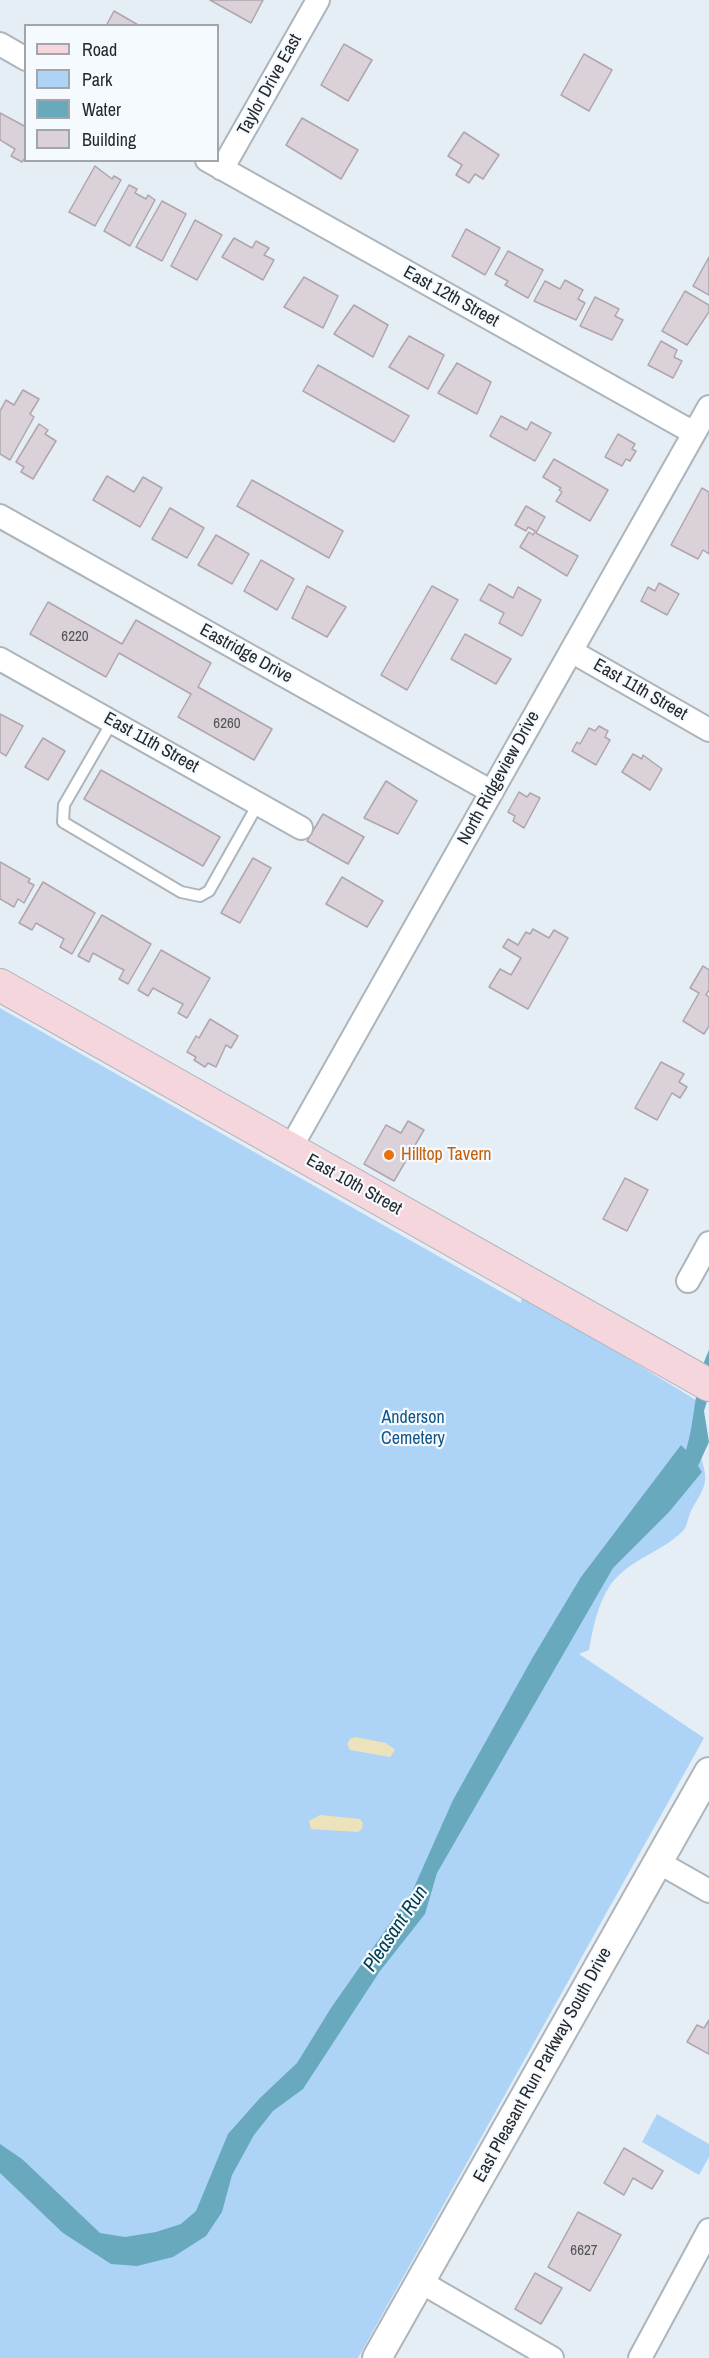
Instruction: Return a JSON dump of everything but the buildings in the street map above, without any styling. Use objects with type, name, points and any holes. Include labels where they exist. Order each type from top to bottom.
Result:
[{"type":"main road","name":"East 10th Street","points":[[0,985],[709,1385]]},
{"type":"street","name":"Taylor Drive East","points":[[219,159],[318,0]]},
{"type":"street","points":[[0,44],[24,58]]},
{"type":"street","name":"East 12th Street","points":[[215,165],[694,433]]},
{"type":"street","name":"North Ridgeview Drive","points":[[291,1149],[709,407]]},
{"type":"street","name":"Eastridge Drive","points":[[0,516],[492,792]]},
{"type":"street","name":"East 11th Street","points":[[571,651],[709,730]]},
{"type":"street","name":"East 11th Street","points":[[0,659],[301,828]]},
{"type":"street","points":[[688,1281],[709,1243]]},
{"type":"street","name":"East Pleasant Run Parkway South Drive","points":[[377,2358],[709,1772]]},
{"type":"street","points":[[658,1862],[709,1891]]},
{"type":"street","points":[[640,2358],[709,2230]]},
{"type":"street","points":[[420,2282],[552,2358]]},
{"type":"lane","points":[[112,722],[64,805],[63,822],[181,892],[200,896],[208,891],[258,804]]},
{"type":"green space","name":"Anderson Cemetery","points":[[0,1008],[521,1303],[522,1294],[696,1400],[694,1424],[685,1456],[575,1612],[696,1470],[701,1458],[705,1473],[704,1484],[684,1530],[665,1545],[636,1562],[611,1584],[599,1607],[589,1650],[579,1654],[704,1738],[358,2358],[0,2358]]},
{"type":"green space","points":[[657,2114],[709,2144],[709,2157],[699,2175],[642,2142]]},
{"type":"sand","points":[[355,1737],[386,1743],[395,1750],[390,1757],[350,1750],[347,1744]]},
{"type":"sand","points":[[320,1815],[360,1819],[363,1823],[362,1829],[358,1832],[311,1829],[309,1821]]},
{"type":"water","name":"Pleasant Run","points":[[709,1350],[709,1395],[704,1411],[709,1442],[698,1466],[702,1472],[669,1512],[613,1568],[437,1873],[425,1914],[380,1971],[303,2089],[273,2111],[254,2135],[232,2175],[222,2212],[206,2236],[173,2257],[137,2266],[111,2264],[63,2233],[0,2173],[0,2144],[22,2159],[100,2233],[125,2237],[156,2232],[181,2224],[196,2211],[228,2134],[260,2098],[297,2063],[331,2008],[412,1892],[453,1800],[533,1657],[581,1577],[681,1445],[686,1450],[700,1374]]},
{"type":"place","name":"Hilltop Tavern","points":[[389,1155]]}]
